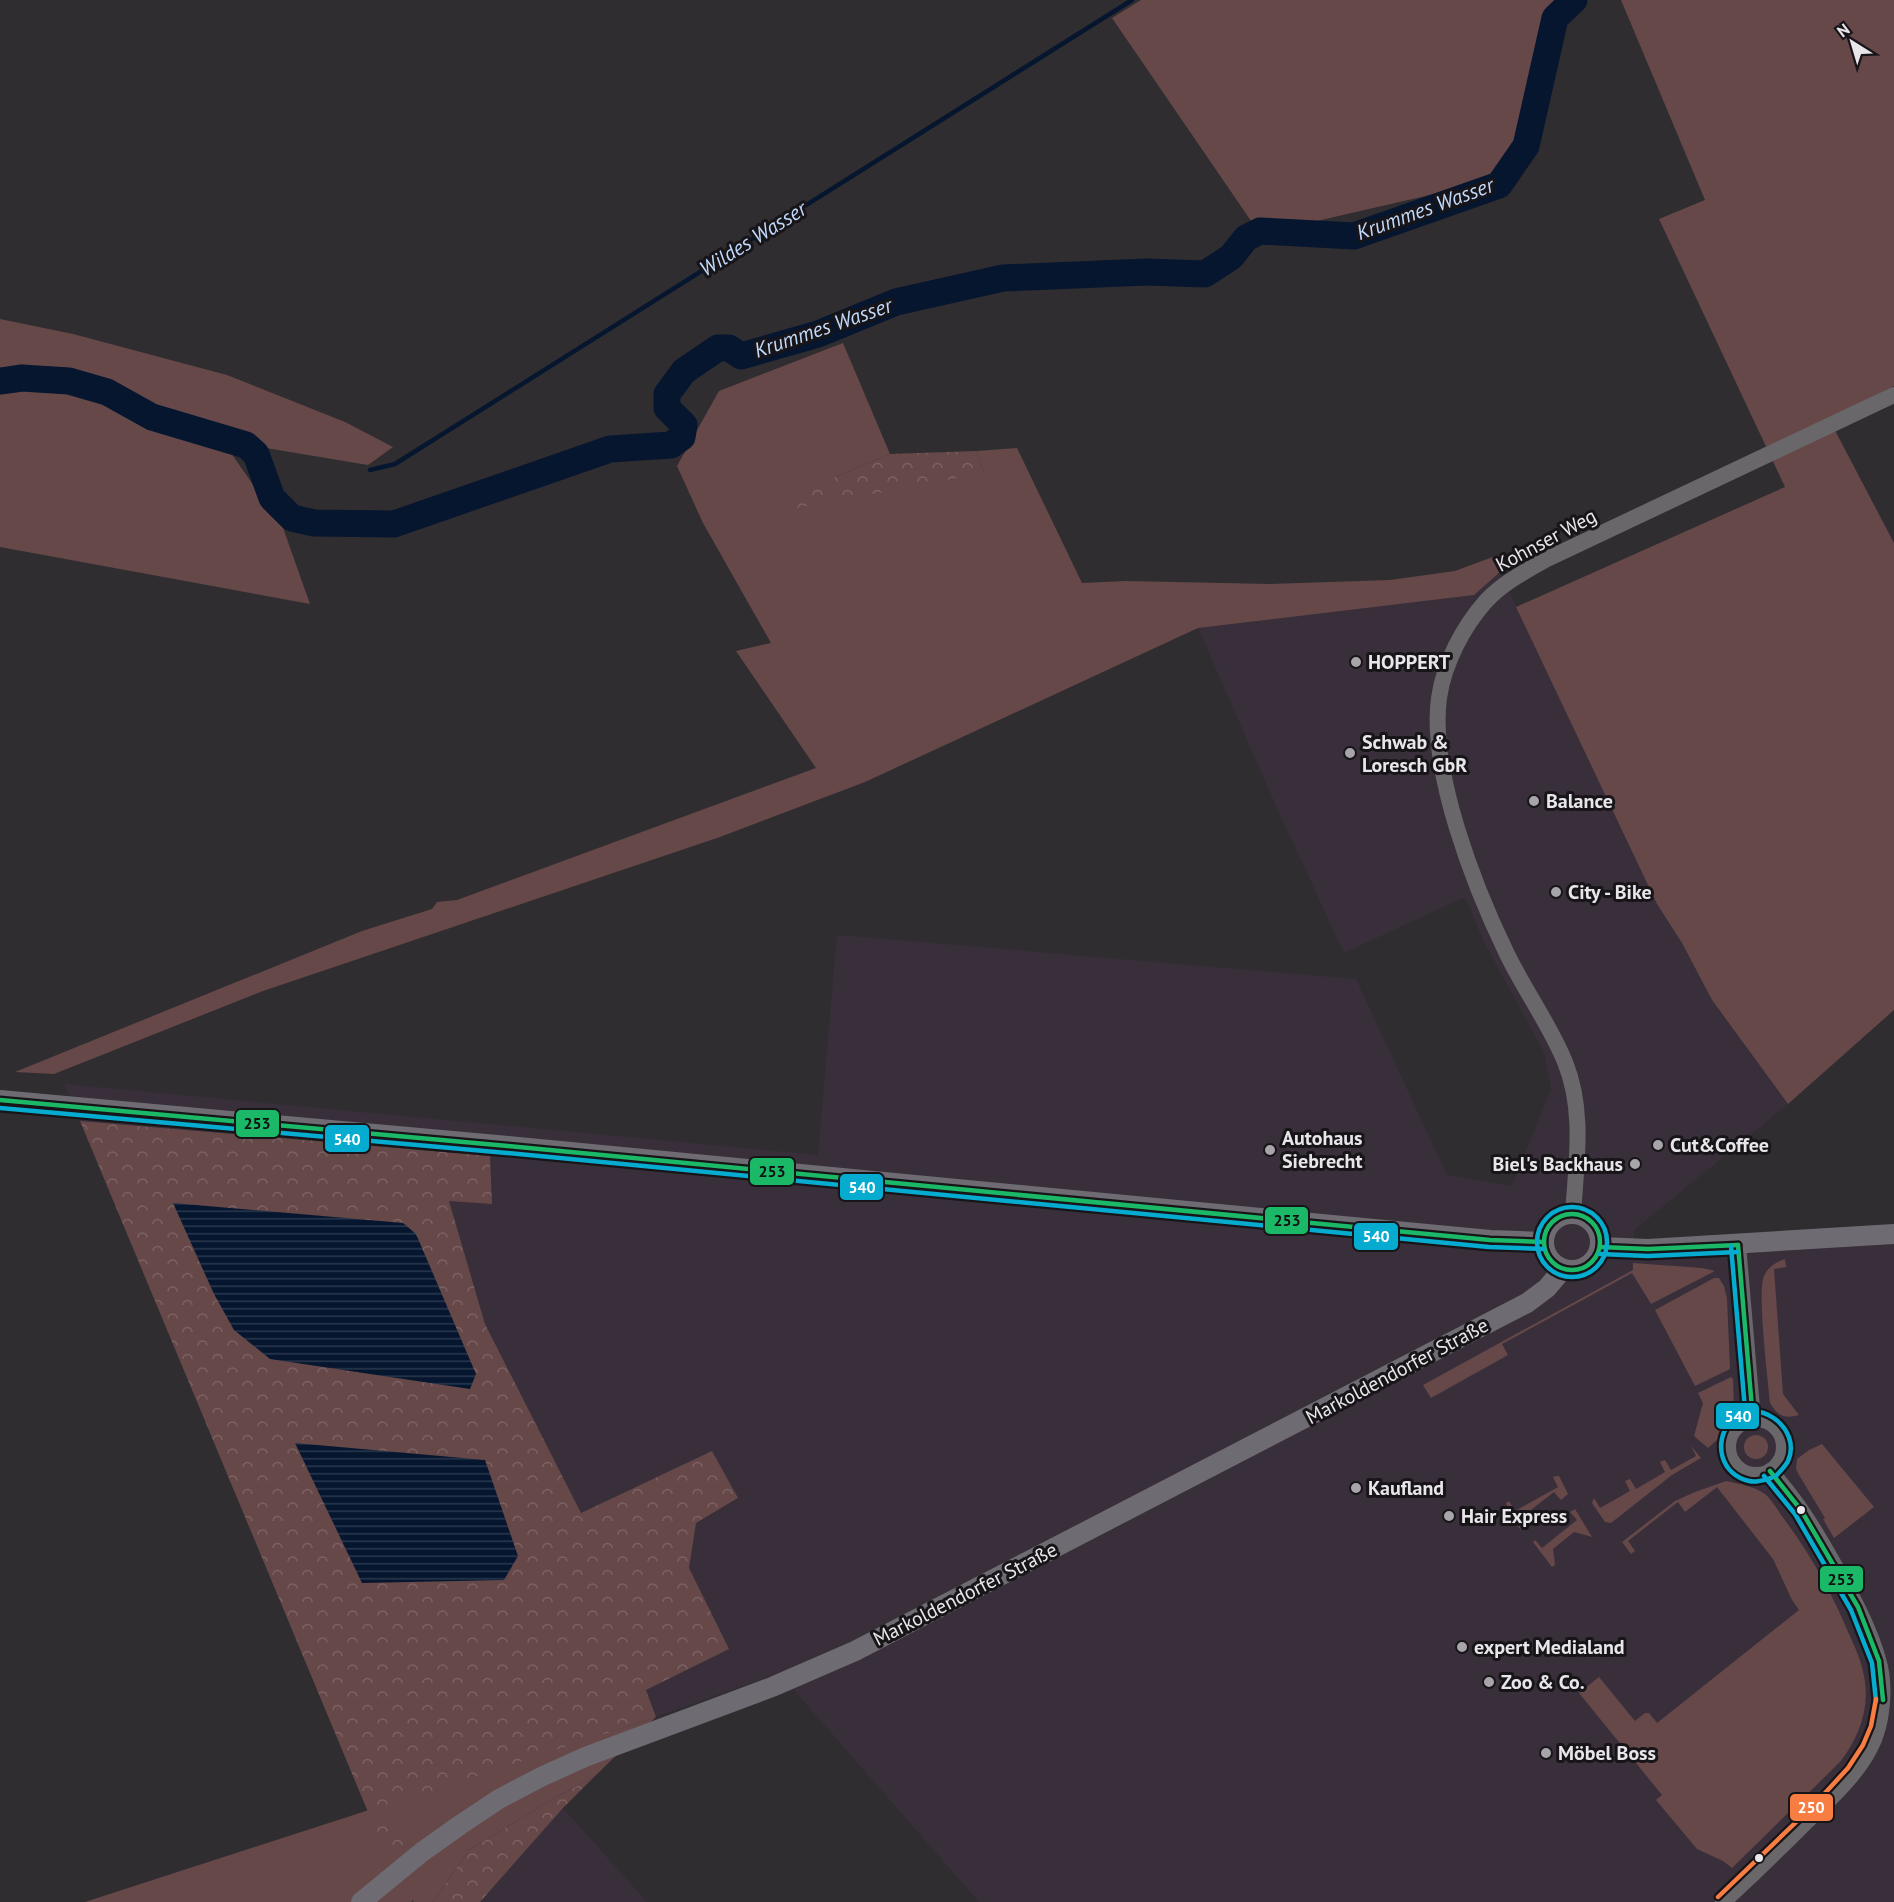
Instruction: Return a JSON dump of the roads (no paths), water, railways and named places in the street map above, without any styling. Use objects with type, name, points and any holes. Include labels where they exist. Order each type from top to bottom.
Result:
[{"type":"main road","points":[[0,1100],[1490,1240],[1544,1242]]},
{"type":"main road","points":[[1573,1215],[1588,1219],[1595,1227],[1600,1246],[1595,1258],[1586,1266],[1575,1270],[1563,1269],[1549,1258],[1544,1242],[1551,1224],[1559,1217],[1573,1215]]},
{"type":"main road","points":[[1600,1246],[1648,1250],[1894,1234]]},
{"type":"main road","name":"Markoldendorfer Straße","points":[[361,1902],[422,1852],[499,1799],[585,1757],[771,1688],[855,1651],[1527,1303],[1547,1288],[1563,1269]]},
{"type":"street","name":"Kohnser Weg","points":[[1573,1215],[1578,1111],[1565,1063],[1507,954],[1469,863],[1454,818],[1440,750],[1438,726],[1439,698],[1448,661],[1485,602],[1506,583],[1545,560],[1894,395]]},
{"type":"street","points":[[1738,1245],[1753,1420]]},
{"type":"street","points":[[1753,1420],[1768,1422],[1782,1438],[1783,1453],[1776,1466],[1770,1471],[1751,1475],[1735,1466],[1730,1458],[1728,1450],[1732,1433],[1745,1422],[1753,1420]]},
{"type":"street","points":[[1723,1902],[1854,1773],[1870,1748],[1878,1728],[1883,1701],[1879,1661],[1858,1606],[1801,1510],[1770,1471]]},
{"type":"water","points":[[173,1203],[403,1223],[416,1234],[476,1374],[470,1389],[270,1359],[234,1330],[214,1294]]},
{"type":"water","points":[[295,1443],[485,1460],[518,1556],[504,1580],[362,1583]]},
{"type":"waterway","name":"Wildes Wasser","points":[[370,470],[395,464],[1132,0]]},
{"type":"waterway","name":"Krummes Wasser","points":[[0,381],[22,378],[69,381],[107,392],[152,417],[246,445],[256,454],[272,498],[292,518],[314,523],[394,524],[610,449],[671,445],[682,437],[684,425],[667,408],[667,394],[684,371],[718,348],[729,348],[741,356],[818,334],[896,302],[1003,278],[1147,272],[1205,274],[1231,257],[1246,238],[1260,231],[1354,236],[1499,185],[1526,146],[1555,18],[1574,0]]},
{"type":"place","name":"HOPPERT","points":[[1356,662]]},
{"type":"place","name":"Schwab & Loresch GbR","points":[[1350,753]]},
{"type":"place","name":"Balance","points":[[1534,801]]},
{"type":"place","name":"City - Bike","points":[[1556,892]]},
{"type":"place","name":"Cut&Coffee","points":[[1658,1145]]},
{"type":"place","name":"Autohaus Siebrecht","points":[[1270,1150]]},
{"type":"place","name":"Biel's Backhaus","points":[[1635,1164]]},
{"type":"place","name":"Kaufland","points":[[1356,1488]]},
{"type":"place","name":"Hair Express","points":[[1449,1516]]},
{"type":"place","name":"expert Medialand","points":[[1462,1647]]},
{"type":"place","name":"Zoo & Co.","points":[[1489,1682]]},
{"type":"place","name":"Möbel Boss","points":[[1546,1753]]}]
